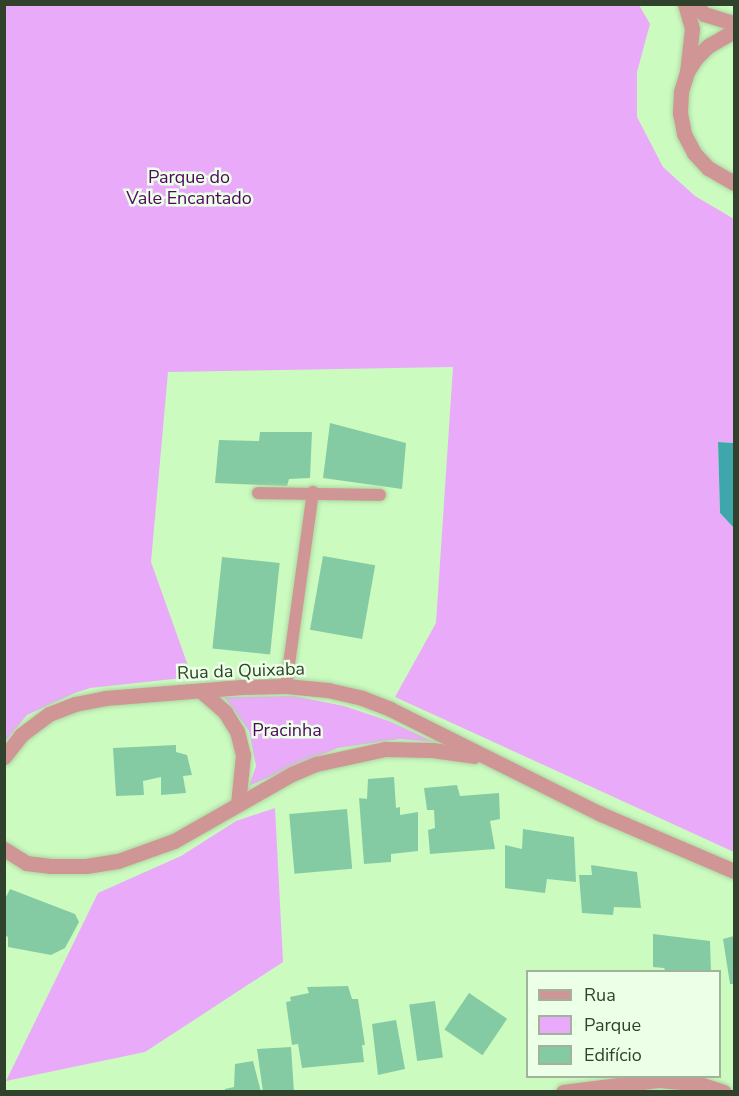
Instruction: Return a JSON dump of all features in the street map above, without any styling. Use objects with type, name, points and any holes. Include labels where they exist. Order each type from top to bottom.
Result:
[{"type":"street","points":[[685,4],[692,29],[687,72],[680,103],[684,134],[694,153],[708,168],[735,183]]},
{"type":"street","points":[[694,4],[704,14],[735,23]]},
{"type":"street","points":[[687,72],[708,46],[735,31]]},
{"type":"street","name":"Rua da Quixaba","points":[[4,757],[21,735],[49,714],[75,704],[105,698],[286,686],[328,690],[390,708],[611,819],[735,871]]},
{"type":"street","points":[[201,691],[225,712],[237,731],[243,755],[238,804]]},
{"type":"street","name":"Rua da Quixaba","points":[[4,849],[26,863],[51,866],[86,866],[118,861],[174,841],[308,767],[349,756],[396,749],[432,750],[486,758]]},
{"type":"street","points":[[574,1091],[615,1084],[671,1086],[696,1083],[724,1092]]},
{"type":"lane","points":[[286,686],[313,492]]},
{"type":"lane","points":[[258,494],[313,492],[380,495]]},
{"type":"green space","name":"Parque do Vale Encantado","points":[[5,5],[639,5],[650,24],[637,72],[637,117],[663,167],[695,196],[734,219],[734,443],[718,442],[720,513],[734,528],[734,852],[395,697],[436,623],[453,367],[168,372],[151,562],[192,677],[90,688],[75,693],[27,715],[5,742]]},
{"type":"green space","name":"Pracinha","points":[[294,696],[344,706],[389,721],[434,742],[400,739],[338,748],[249,786],[256,766],[249,731],[224,697]]},
{"type":"green space","points":[[275,808],[283,962],[145,1052],[6,1081],[98,893],[181,856],[236,821]]},
{"type":"water","points":[[718,442],[734,443],[734,528],[720,513]]},
{"type":"building","points":[[330,423],[406,443],[402,489],[323,478]]},
{"type":"building","points":[[260,432],[312,432],[310,478],[289,479],[287,486],[215,483],[219,440],[259,441]]},
{"type":"building","points":[[323,556],[375,565],[362,639],[310,630]]},
{"type":"building","points":[[222,557],[280,563],[270,655],[212,648]]},
{"type":"building","points":[[176,745],[176,752],[187,755],[192,775],[183,776],[186,793],[161,795],[161,777],[143,781],[144,795],[116,796],[113,748]]},
{"type":"building","points":[[394,777],[396,808],[400,807],[400,815],[418,812],[418,851],[391,854],[391,862],[364,864],[359,798],[367,799],[368,779]]},
{"type":"building","points":[[457,785],[460,796],[499,793],[500,819],[490,821],[495,849],[430,854],[428,830],[435,828],[434,810],[427,810],[424,788]]},
{"type":"building","points":[[347,809],[352,869],[294,874],[289,814]]},
{"type":"building","points":[[523,829],[574,837],[576,882],[547,879],[545,893],[505,888],[505,845],[522,849]]},
{"type":"building","points":[[591,865],[637,872],[641,908],[614,907],[613,915],[582,913],[579,875],[592,875]]},
{"type":"building","points":[[10,889],[75,914],[79,922],[65,948],[51,955],[8,947],[8,937],[4,935],[4,901]]},
{"type":"building","points":[[653,934],[710,941],[711,970],[665,970],[653,967]]},
{"type":"building","points":[[734,936],[734,984],[730,984],[723,939]]},
{"type":"building","points":[[348,986],[352,999],[358,999],[365,1045],[362,1045],[364,1062],[302,1068],[298,1044],[292,1045],[286,1002],[291,1001],[290,997],[309,993],[307,987]]},
{"type":"building","points":[[469,993],[507,1019],[483,1055],[444,1029]]},
{"type":"building","points":[[435,1001],[443,1057],[417,1061],[409,1005]]},
{"type":"building","points":[[396,1020],[405,1069],[378,1075],[372,1024]]},
{"type":"building","points":[[291,1047],[294,1092],[263,1092],[257,1049]]},
{"type":"building","points":[[253,1061],[261,1092],[225,1092],[225,1089],[234,1087],[235,1064]]}]
